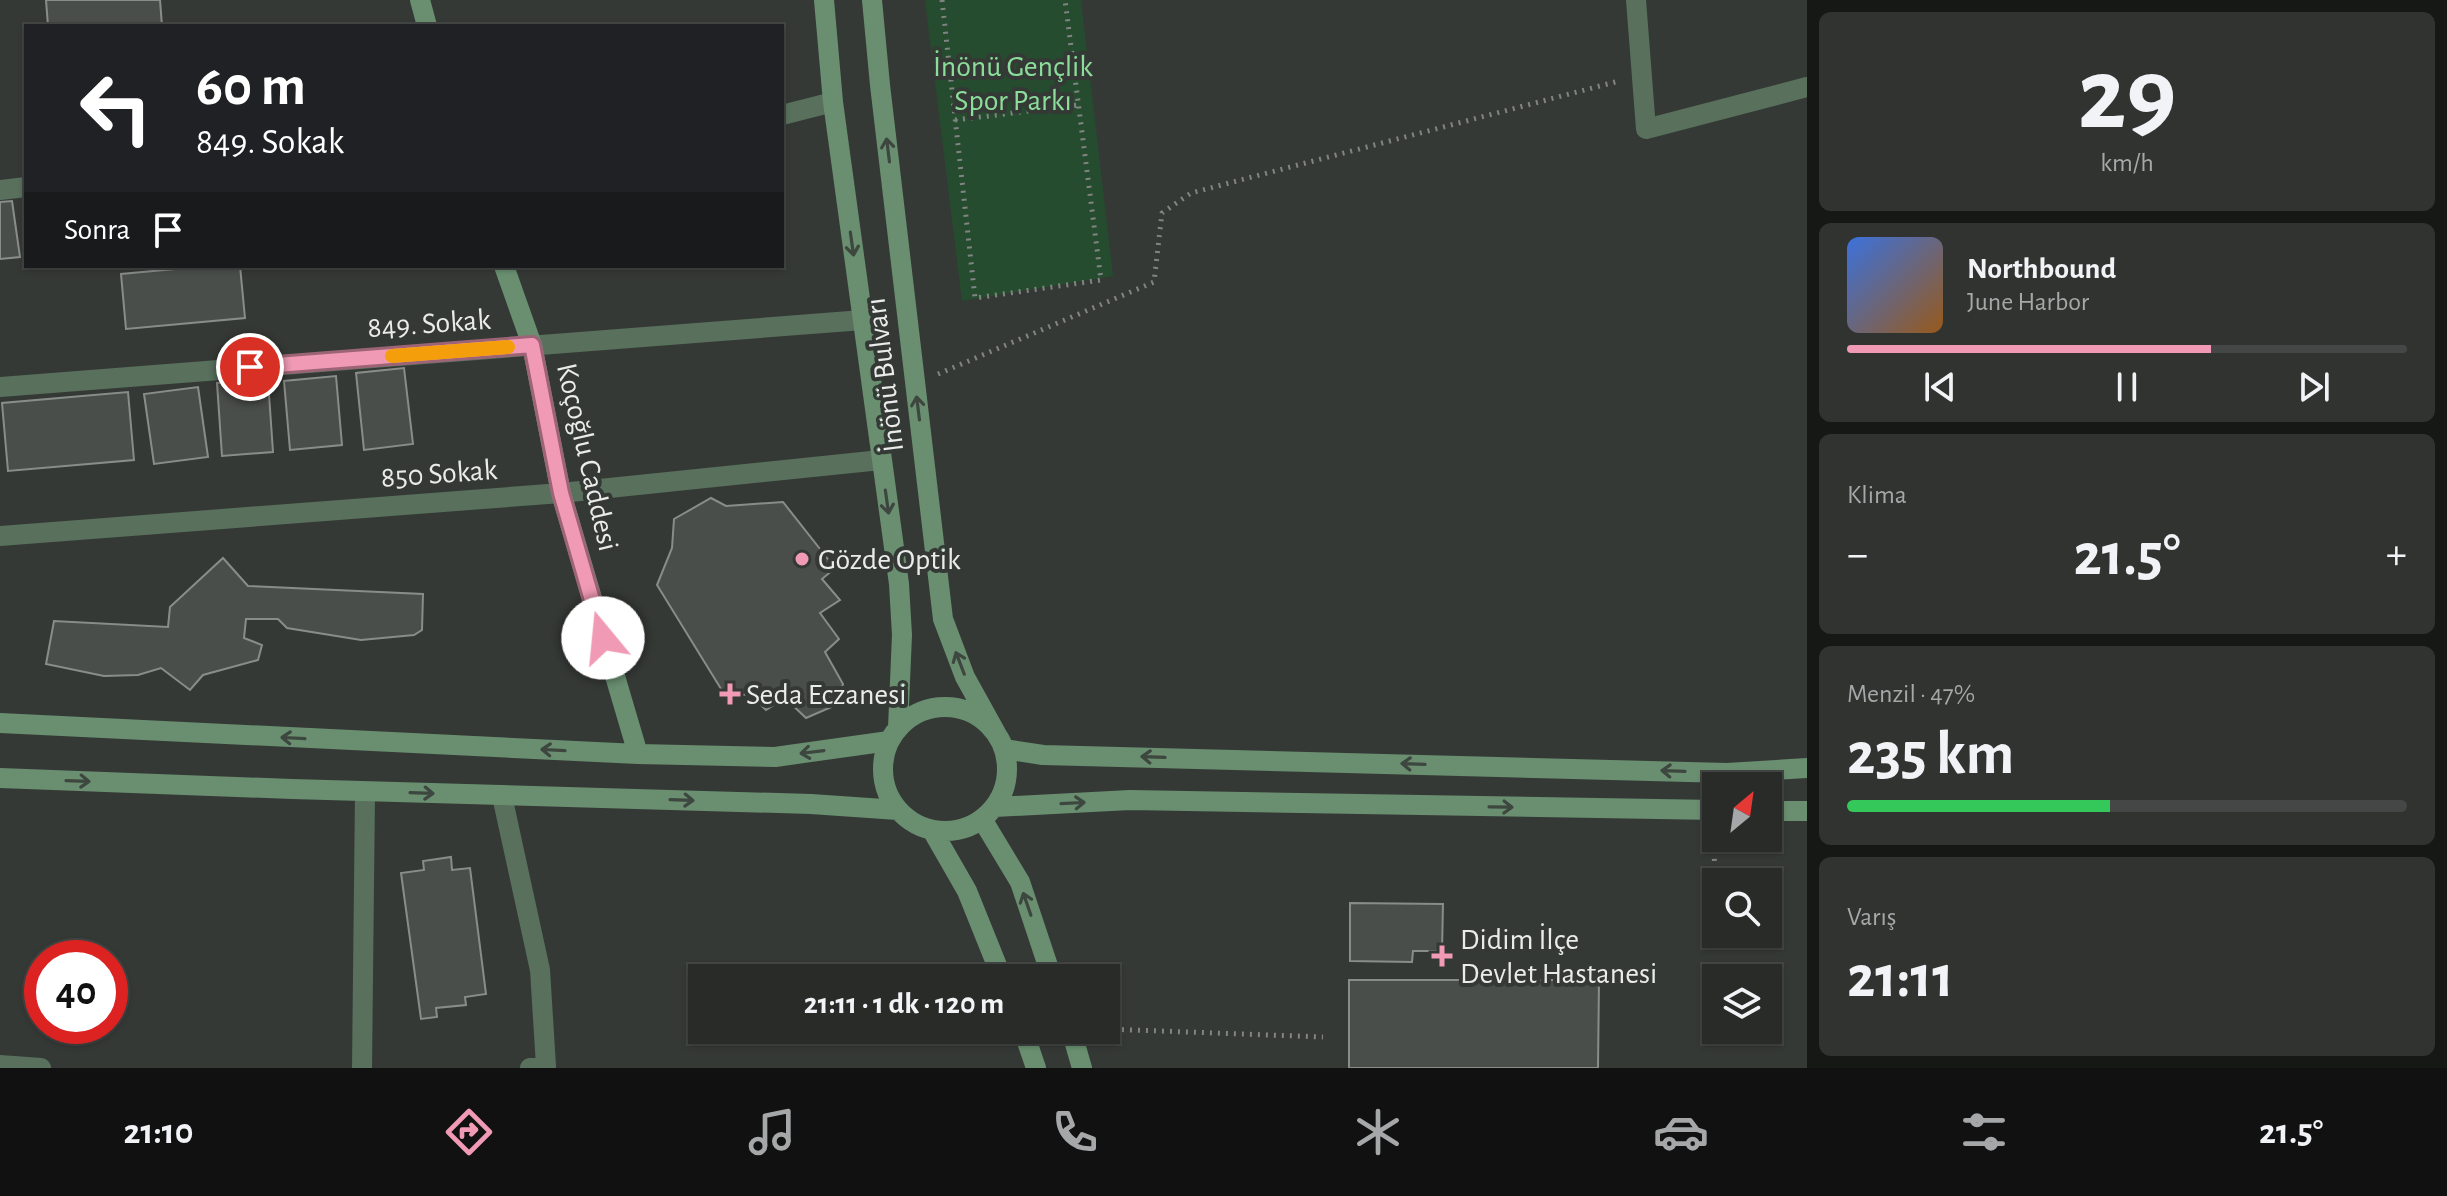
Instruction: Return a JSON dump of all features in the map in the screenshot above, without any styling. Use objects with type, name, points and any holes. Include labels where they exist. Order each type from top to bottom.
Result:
[{"type":"main road","points":[[420,0],[426,24]]},
{"type":"main road","name":"İnönü Bulvarı","points":[[824,0],[833,102],[899,584],[902,635],[894,734]]},
{"type":"main road","name":"İnönü Bulvarı","points":[[872,0],[943,619],[965,677],[1000,741]]},
{"type":"main road","name":"Koçoğlu Caddesi","points":[[505,268],[532,345],[561,493],[638,754]]},
{"type":"main road","points":[[946,707],[965,710],[982,719],[1000,741],[1008,769],[1004,789],[989,813],[967,827],[949,831],[932,830],[913,822],[898,810],[888,794],[883,777],[884,758],[894,734],[910,717],[928,709],[946,707]]},
{"type":"main road","points":[[0,723],[638,754],[775,757],[894,734]]},
{"type":"main road","points":[[1000,741],[1043,755],[1727,773],[1807,768]]},
{"type":"main road","points":[[0,778],[365,792],[796,803],[898,810]]},
{"type":"main road","points":[[989,813],[1130,800],[1702,810]]},
{"type":"main road","points":[[1782,811],[1807,811]]},
{"type":"main road","points":[[989,813],[1020,882],[1047,964]]},
{"type":"main road","points":[[932,830],[967,891],[996,964]]},
{"type":"main road","points":[[1028,1044],[1036,1068]]},
{"type":"main road","points":[[1075,1044],[1082,1068]]},
{"type":"street","points":[[1636,0],[1646,129],[1807,87]]},
{"type":"street","points":[[784,114],[833,102]]},
{"type":"street","points":[[0,190],[24,187]]},
{"type":"street","name":"849. Sokak","points":[[0,387],[863,320]]},
{"type":"street","name":"850 Sokak","points":[[0,536],[561,493],[881,460]]},
{"type":"street","points":[[362,1068],[365,792]]},
{"type":"street","points":[[502,796],[540,970],[546,1066],[530,1068]]},
{"type":"street","points":[[0,1065],[41,1068]]},
{"type":"path","points":[[942,0],[975,298],[1101,280],[1065,0]]},
{"type":"path","points":[[915,383],[1154,282],[1162,213],[1191,193],[1642,75]]},
{"type":"path","points":[[955,120],[1079,105]]},
{"type":"path","points":[[1120,1030],[1323,1037]]},
{"type":"green space","name":"İnönü Gençlik Spor Parkı","points":[[925,0],[1081,0],[1113,276],[962,301]]},
{"type":"building","points":[[46,0],[160,0],[162,24],[48,24]]},
{"type":"building","points":[[12,201],[20,257],[0,259],[0,202]]},
{"type":"building","points":[[186,268],[240,268],[245,318],[126,329],[121,274]]},
{"type":"building","points":[[404,368],[413,444],[364,450],[356,373]]},
{"type":"building","points":[[336,376],[342,445],[290,450],[284,381]]},
{"type":"building","points":[[268,380],[273,452],[222,456],[217,383]]},
{"type":"building","points":[[198,387],[208,457],[154,464],[144,394]]},
{"type":"building","points":[[128,392],[134,460],[8,471],[2,403]]},
{"type":"building","points":[[711,498],[726,506],[783,502],[835,568],[822,579],[840,600],[820,613],[839,639],[825,652],[843,684],[836,705],[806,718],[785,698],[766,710],[750,694],[726,697],[657,585],[672,548],[674,519]]},
{"type":"building","points":[[223,558],[248,586],[423,594],[422,630],[414,635],[361,640],[287,628],[278,619],[246,619],[244,638],[262,645],[258,660],[203,675],[190,690],[161,668],[138,675],[104,676],[46,664],[54,621],[168,627],[170,607]]},
{"type":"building","points":[[451,857],[452,870],[470,868],[486,994],[465,997],[466,1005],[436,1008],[437,1017],[421,1019],[401,873],[424,870],[423,861]]},
{"type":"building","points":[[1350,903],[1443,904],[1442,951],[1413,951],[1412,962],[1350,961]]},
{"type":"building","points":[[1349,980],[1599,980],[1598,1068],[1349,1068]]},
{"type":"slow traffic","points":[[392,356],[508,347]]},
{"type":"place","name":"Gözde Optik","points":[[802,559]]},
{"type":"place","name":"Seda Eczanesi","points":[[730,694]]},
{"type":"place","name":"Didim İlçe Devlet Hastanesi","points":[[1442,956]]},
{"type":"route","points":[[250,367],[532,345],[561,493],[603,638]]}]
